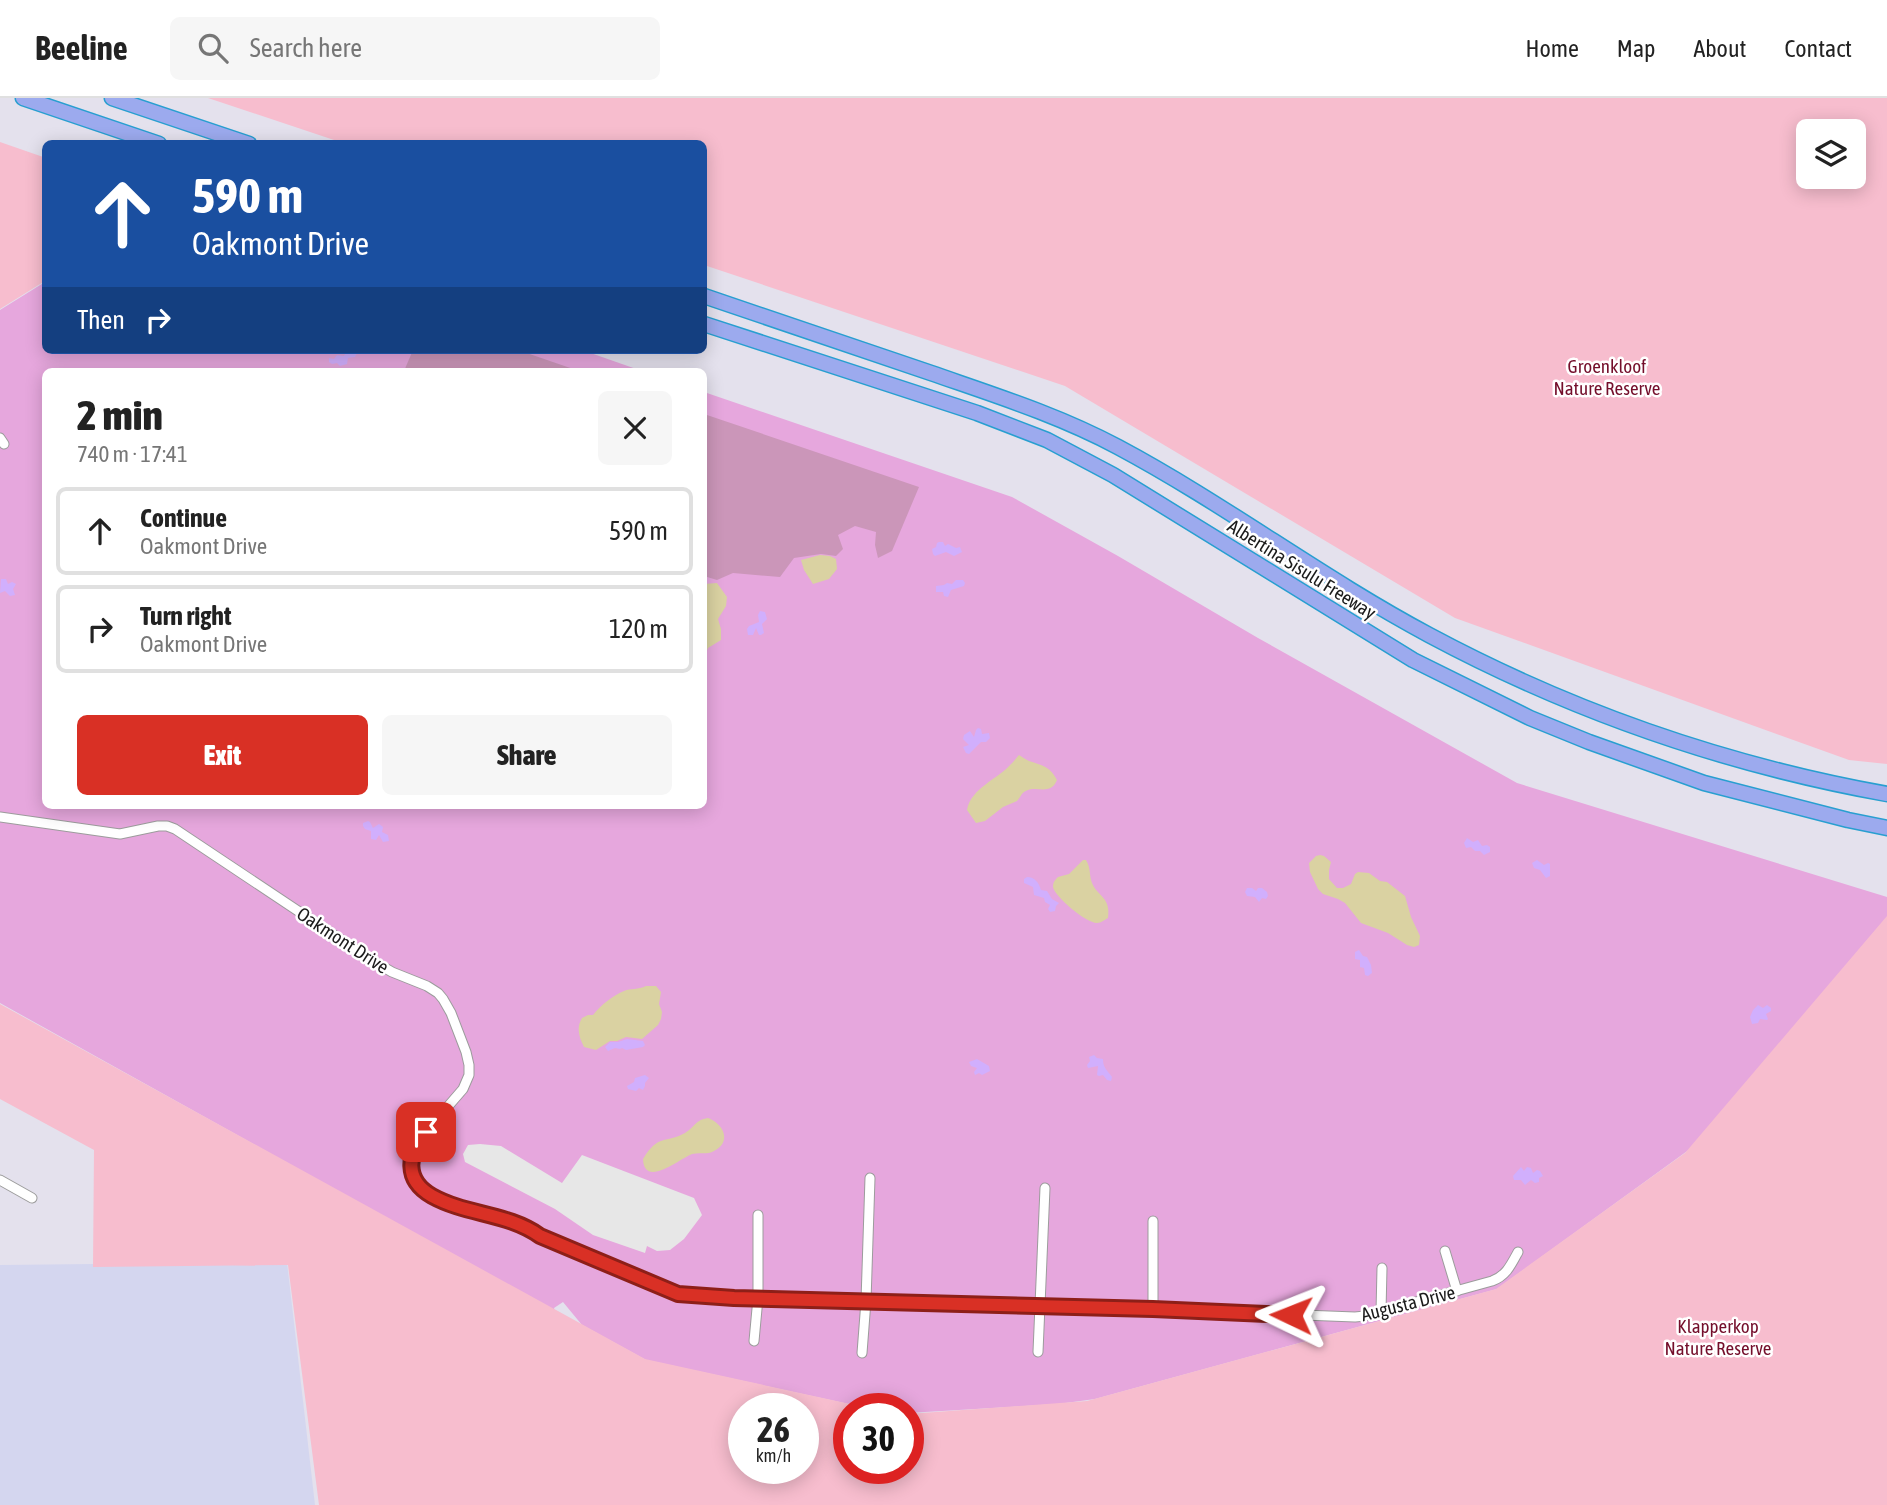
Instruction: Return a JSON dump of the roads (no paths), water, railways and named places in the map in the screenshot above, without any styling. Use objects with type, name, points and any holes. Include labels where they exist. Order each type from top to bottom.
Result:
[{"type":"highway","points":[[23,98],[147,140]]},
{"type":"highway","points":[[112,98],[237,140]]},
{"type":"highway","name":"Albertina Sisulu Freeway","points":[[707,297],[1021,404],[1090,433],[1175,480],[1406,622],[1533,687],[1652,734],[1713,753],[1772,770],[1887,794]]},
{"type":"highway","name":"Albertina Sisulu Freeway","points":[[707,325],[978,413],[1047,440],[1113,475],[1413,660],[1530,718],[1704,783],[1887,828]]},
{"type":"street","name":"Oakmont Drive","points":[[0,817],[120,834],[158,826],[175,829],[380,966],[438,993],[447,1004],[456,1024],[469,1060],[469,1072],[463,1089],[415,1146],[411,1157],[413,1175],[422,1188],[436,1198],[524,1226],[540,1236]]},
{"type":"street","points":[[862,1353],[870,1178]]},
{"type":"street","points":[[0,1180],[32,1198]]},
{"type":"street","points":[[1038,1352],[1045,1188]]},
{"type":"street","points":[[754,1341],[758,1298],[758,1215]]},
{"type":"street","points":[[1153,1222],[1153,1309]]},
{"type":"street","name":"Augusta Drive","points":[[540,1236],[678,1294],[1346,1317],[1365,1316],[1498,1279],[1507,1271],[1518,1252]]},
{"type":"street","points":[[1445,1251],[1457,1291]]},
{"type":"street","points":[[1381,1312],[1382,1268]]},
{"type":"park label","name":"Groenkloof Nature Reserve","points":[[1607,377]]},
{"type":"park label","name":"Klapperkop Nature Reserve","points":[[1718,1337]]}]
